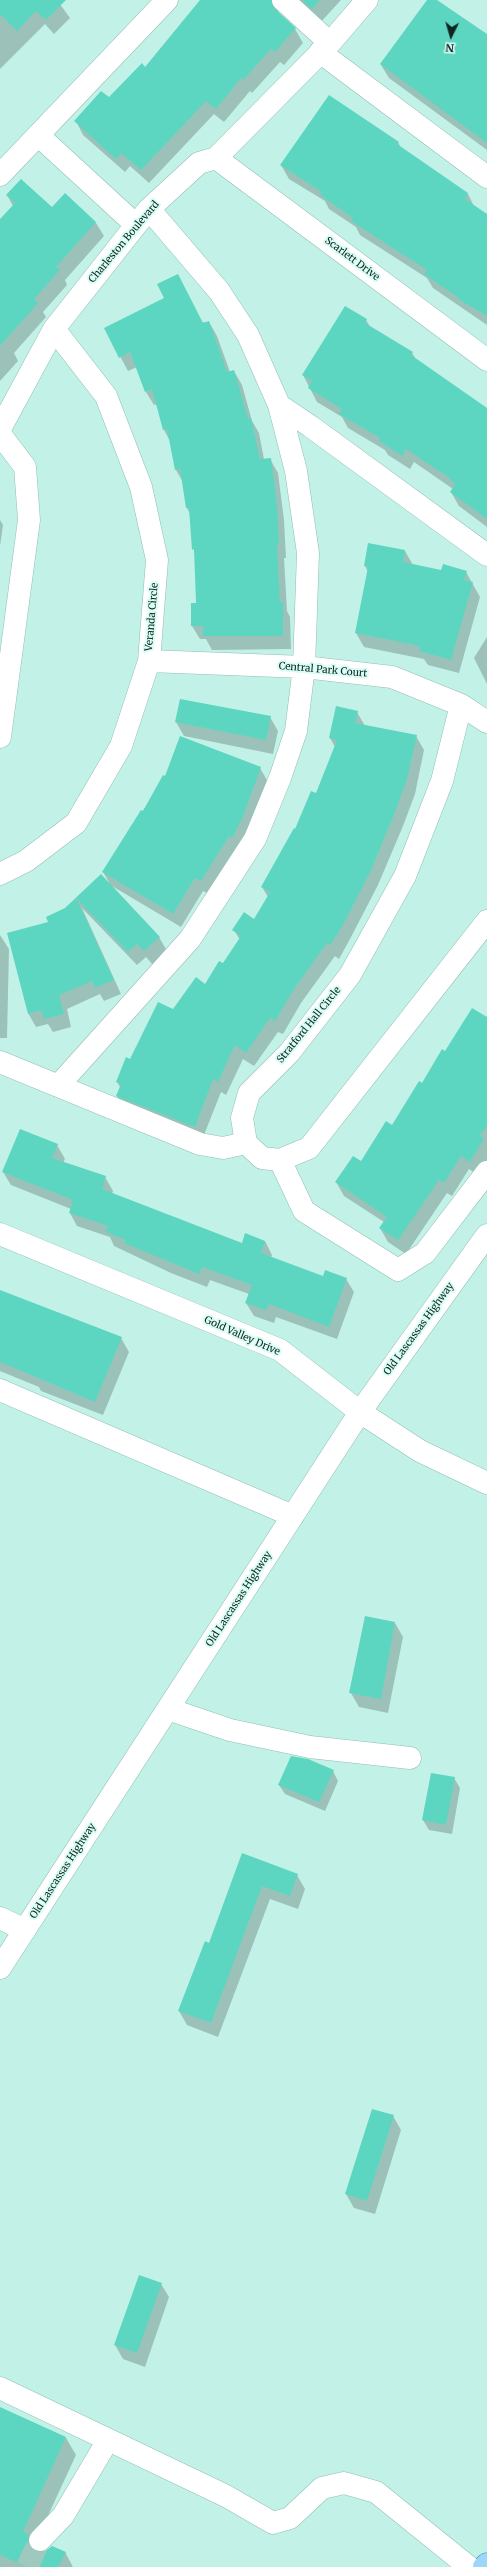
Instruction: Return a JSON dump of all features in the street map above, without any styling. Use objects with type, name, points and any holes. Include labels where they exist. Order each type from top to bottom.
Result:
[{"type":"main road","points":[[484,2567],[487,2564]]},
{"type":"street","points":[[0,174],[167,0]]},
{"type":"street","points":[[283,0],[325,48],[487,177]]},
{"type":"street","name":"Charleston Boulevard","points":[[0,429],[54,329],[143,217],[199,163],[216,158],[325,48],[367,0]]},
{"type":"street","points":[[38,135],[143,217],[219,291],[248,335],[279,405],[296,471],[308,553],[304,667],[296,731],[280,778],[255,839],[190,939],[58,1086]]},
{"type":"street","name":"Scarlett Drive","points":[[216,158],[487,360]]},
{"type":"street","name":"Veranda Circle","points":[[0,874],[26,861],[76,823],[121,746],[149,661],[157,560],[141,487],[106,396],[54,329]]},
{"type":"street","points":[[279,405],[487,555]]},
{"type":"street","points":[[0,434],[25,467],[29,520],[0,737]]},
{"type":"street","name":"Central Park Court","points":[[149,661],[304,667],[392,677],[461,705],[487,722]]},
{"type":"street","name":"Stratford Hall Circle","points":[[246,1142],[242,1118],[249,1093],[289,1053],[350,975],[405,876],[442,781],[461,705]]},
{"type":"street","points":[[0,1062],[200,1144],[222,1148],[246,1142],[262,1158],[280,1160],[309,1148],[487,921]]},
{"type":"street","points":[[280,1160],[304,1211],[398,1270],[425,1253],[487,1172]]},
{"type":"street","name":"Gold Valley Drive","points":[[0,1234],[280,1350],[360,1412],[420,1451],[487,1483]]},
{"type":"street","name":"Old Lascassas Highway","points":[[0,1968],[360,1412],[487,1235]]},
{"type":"street","points":[[0,1390],[293,1516]]},
{"type":"street","points":[[168,1709],[230,1730],[310,1747],[410,1758]]},
{"type":"street","points":[[0,1918],[25,1930]]},
{"type":"street","points":[[0,2388],[226,2496],[273,2523],[290,2518],[322,2488],[344,2483],[376,2492],[469,2567]]},
{"type":"street","points":[[40,2540],[63,2516],[108,2440]]},
{"type":"building","points":[[0,0],[66,0],[46,20],[36,11],[17,31],[0,14]]},
{"type":"building","points":[[200,0],[271,0],[275,9],[296,28],[275,52],[271,49],[243,80],[241,78],[216,109],[206,101],[141,170],[121,153],[116,159],[74,121],[101,91],[109,97],[142,63],[145,67]]},
{"type":"building","points":[[302,0],[320,0],[312,9]]},
{"type":"building","points":[[427,0],[437,0],[487,34],[487,143],[380,64]]},
{"type":"building","points":[[329,95],[399,142],[397,144],[468,193],[465,199],[487,214],[487,316],[458,299],[459,298],[424,274],[427,270],[351,221],[353,218],[320,195],[322,192],[280,165]]},
{"type":"building","points":[[21,179],[52,207],[65,193],[96,222],[56,267],[60,270],[34,299],[38,303],[0,346],[0,219],[15,203],[6,195]]},
{"type":"building","points":[[178,274],[203,323],[209,321],[227,372],[234,370],[248,419],[251,418],[260,459],[271,458],[277,506],[279,544],[277,544],[280,602],[283,602],[283,636],[203,636],[203,626],[191,626],[191,603],[196,603],[194,549],[192,550],[189,508],[186,508],[180,469],[175,470],[167,429],[163,430],[152,389],[145,392],[130,352],[119,358],[104,328],[164,298],[157,284]]},
{"type":"building","points":[[345,306],[367,319],[365,323],[413,352],[411,355],[487,408],[487,519],[450,492],[455,484],[448,477],[406,449],[402,456],[379,441],[380,438],[339,414],[342,409],[308,388],[312,381],[302,375]]},
{"type":"building","points":[[368,543],[405,550],[403,562],[441,570],[443,564],[467,571],[464,580],[473,582],[451,660],[419,651],[420,646],[355,633],[368,567],[364,566]]},
{"type":"building","points":[[180,699],[271,716],[266,740],[175,722]]},
{"type":"building","points":[[336,706],[358,711],[355,723],[417,735],[407,779],[395,812],[371,870],[343,925],[330,945],[327,943],[294,989],[275,1021],[270,1018],[246,1053],[235,1045],[218,1082],[213,1079],[195,1127],[116,1096],[121,1084],[116,1082],[126,1057],[130,1059],[158,1002],[173,1009],[196,977],[205,984],[219,961],[223,963],[241,936],[232,930],[244,912],[254,919],[270,892],[261,887],[294,828],[295,829],[311,791],[316,793],[337,740],[329,738]]},
{"type":"building","points":[[180,736],[261,767],[242,819],[232,838],[229,836],[201,881],[195,878],[173,914],[102,872],[141,810],[143,811],[163,775],[165,776]]},
{"type":"building","points":[[101,874],[160,937],[144,951],[137,944],[128,952],[76,898],[114,980],[95,988],[92,981],[59,995],[64,1014],[44,1019],[41,1010],[28,1014],[7,933],[48,922],[46,917],[65,908]]},
{"type":"building","points":[[472,1008],[487,1017],[487,1125],[480,1136],[484,1139],[470,1162],[461,1156],[444,1183],[439,1180],[398,1240],[379,1228],[387,1217],[335,1182],[353,1156],[361,1161],[386,1121],[392,1125],[419,1081],[422,1083],[442,1049],[445,1051]]},
{"type":"building","points":[[20,1129],[58,1144],[52,1158],[106,1176],[102,1189],[242,1243],[245,1233],[265,1241],[261,1253],[323,1276],[325,1270],[347,1278],[329,1327],[269,1304],[266,1310],[245,1303],[252,1285],[202,1267],[199,1274],[124,1243],[126,1240],[106,1232],[108,1226],[69,1213],[73,1200],[2,1172]]},
{"type":"building","points":[[0,1290],[122,1337],[95,1402],[0,1362]]},
{"type":"building","points":[[365,1616],[395,1622],[381,1699],[349,1693]]},
{"type":"building","points":[[291,1756],[308,1759],[334,1770],[319,1802],[278,1785]]},
{"type":"building","points":[[431,1773],[455,1777],[446,1825],[422,1820]]},
{"type":"building","points":[[242,1853],[298,1874],[290,1896],[262,1886],[211,2023],[178,2011],[205,1941],[209,1943]]},
{"type":"building","points":[[372,2109],[394,2115],[367,2201],[345,2194]]},
{"type":"building","points":[[139,2275],[162,2283],[137,2353],[114,2345]]},
{"type":"building","points":[[0,2407],[66,2437],[23,2532],[29,2535],[28,2544],[37,2552],[44,2552],[52,2546],[66,2552],[58,2567],[27,2567],[0,2555]]},
{"type":"tunnel","points":[[27,2567],[40,2540]]}]
